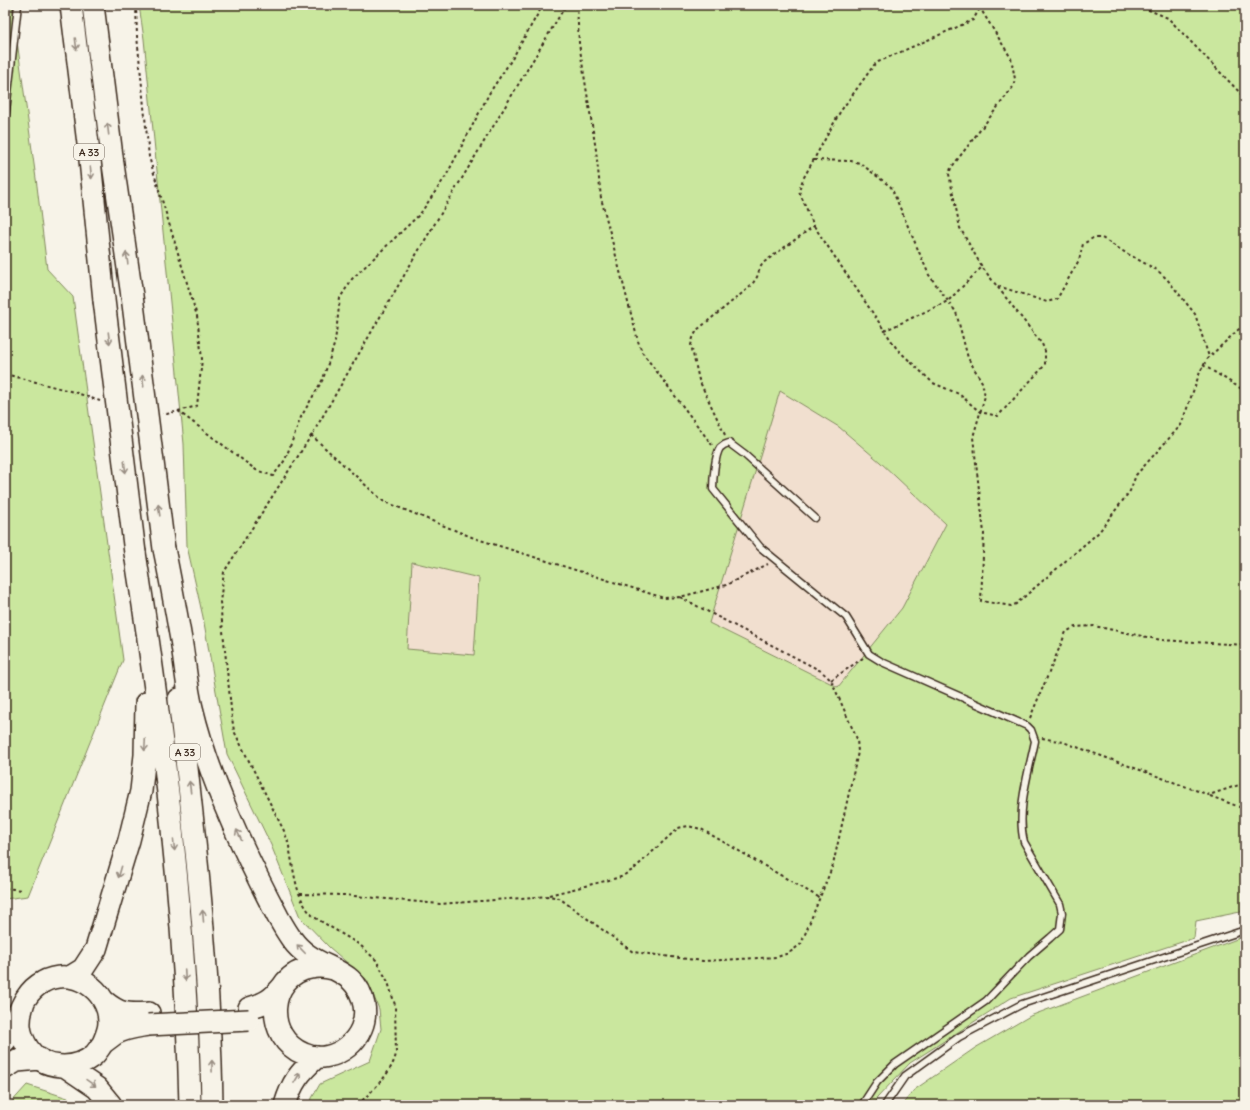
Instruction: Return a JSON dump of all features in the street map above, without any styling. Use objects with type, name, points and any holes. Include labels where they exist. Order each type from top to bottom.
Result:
[{"type":"highway","name":"A 33","points":[[71,5],[90,160],[104,300],[135,553],[150,649],[170,806],[184,949],[190,1105]]},
{"type":"highway","name":"A 33","points":[[93,5],[164,549],[172,638],[192,810],[204,932],[212,1056],[212,1105]]},
{"type":"highway","points":[[164,549],[181,635],[192,708],[222,799],[264,889],[290,938],[306,955],[345,975],[355,983],[365,1007],[364,1020],[360,1032],[352,1043],[342,1051],[330,1056],[317,1057],[304,1055],[293,1048],[284,1039],[277,1028],[275,1015],[276,1002],[280,990],[288,980]]},
{"type":"highway","points":[[70,977],[82,968],[96,949],[125,855],[141,791],[145,747],[146,695],[135,553]]},
{"type":"highway","points":[[249,1014],[272,998],[288,980],[298,972],[309,968],[321,967],[334,969]]},
{"type":"highway","points":[[5,1041],[24,1002],[32,990],[43,982],[56,977],[70,977],[90,985],[98,992],[104,1001],[108,1012],[109,1022],[103,1043],[94,1055],[81,1063],[66,1066],[52,1065],[40,1059],[30,1051],[23,1040],[20,1027],[20,1014],[24,1002]]},
{"type":"highway","points":[[104,1001],[122,1013],[148,1019],[249,1014],[277,1028]]},
{"type":"highway","points":[[103,1043],[115,1034],[148,1019]]},
{"type":"highway","points":[[284,1105],[289,1092],[301,1072],[317,1057]]},
{"type":"highway","points":[[5,1068],[16,1060],[40,1059]]},
{"type":"highway","points":[[66,1066],[97,1088],[111,1105]]},
{"type":"lane","points":[[5,120],[18,5]]},
{"type":"lane","points":[[815,518],[745,455],[729,443],[719,449],[712,477],[714,489],[760,547],[846,617],[869,654],[882,662],[1027,726],[1031,730],[1035,741],[1021,813],[1022,832],[1024,842],[1060,904],[1062,913],[1060,928],[1029,956],[986,1001],[895,1064],[877,1082],[862,1105]]},
{"type":"lane","points":[[885,1105],[905,1076],[959,1037],[1022,1004],[1245,930]]},
{"type":"path","points":[[136,5],[137,36],[149,157],[197,316],[202,359],[197,406],[167,414]]},
{"type":"path","points":[[178,411],[256,470],[273,476],[285,460],[301,417],[323,379],[335,342],[340,298],[352,279],[420,214],[446,176],[490,92],[512,60],[543,5]]},
{"type":"path","points":[[358,1105],[390,1070],[394,1061],[396,1054],[395,1005],[388,982],[376,960],[360,945],[308,912],[300,894],[288,840],[284,830],[234,731],[220,602],[224,572],[311,435],[413,260],[566,5]]},
{"type":"path","points":[[577,5],[579,44],[596,150],[601,198],[638,341],[642,352],[718,453]]},
{"type":"path","points":[[980,8],[1011,58],[1015,79],[1013,87],[951,168],[949,174],[960,228],[982,266],[1042,344],[1045,351],[1045,365],[998,416],[980,412],[959,394],[933,383],[897,350],[814,226],[799,191],[803,179],[840,112],[874,65],[973,20],[981,5]]},
{"type":"path","points":[[1136,5],[1168,18],[1245,98]]},
{"type":"path","points":[[814,160],[851,161],[860,163],[891,187],[929,275],[956,312],[968,358],[982,382],[985,396],[973,437],[984,533],[981,601],[1011,606],[1022,599],[1099,532],[1130,490],[1136,475],[1181,426],[1203,365],[1209,356],[1240,328],[1245,321]]},
{"type":"path","points":[[729,443],[699,380],[691,345],[693,338],[697,330],[751,286],[763,263],[814,226]]},
{"type":"path","points":[[996,286],[1047,302],[1057,299],[1079,260],[1083,244],[1093,238],[1102,238],[1157,270],[1167,279],[1195,314],[1209,356]]},
{"type":"path","points":[[884,330],[948,301],[982,266]]},
{"type":"path","points":[[1203,365],[1245,391]]},
{"type":"path","points":[[5,374],[74,392]]},
{"type":"path","points":[[311,435],[383,501],[474,538],[664,598],[680,597],[726,585],[776,560]]},
{"type":"path","points":[[544,896],[559,898],[633,952],[703,961],[777,956],[789,953],[802,944],[833,864],[858,752],[857,739],[831,680],[821,671],[680,597]]},
{"type":"path","points":[[1027,726],[1066,632],[1075,627],[1094,626],[1161,640],[1245,644]]},
{"type":"path","points":[[831,680],[869,654]]},
{"type":"path","points":[[1034,737],[1062,742],[1245,809]]},
{"type":"path","points":[[1209,796],[1245,783]]},
{"type":"path","points":[[300,894],[344,895],[440,904],[544,896],[621,877],[634,869],[678,828],[688,826],[701,829],[820,898]]},
{"type":"path","points":[[5,888],[21,890]]},
{"type":"shaded area","points":[[780,391],[839,427],[880,462],[946,524],[902,608],[838,687],[709,623]]},
{"type":"shaded area","points":[[412,562],[479,578],[474,656],[407,649]]},
{"type":"green space","points":[[5,5],[12,5],[47,269],[73,297],[123,660],[28,896],[5,899]]},
{"type":"green space","points":[[139,5],[1245,5],[1245,911],[1196,921],[1194,938],[1011,998],[910,1063],[877,1098],[873,1105],[310,1105],[312,1098],[320,1084],[370,1061],[381,1029],[379,1009],[367,980],[329,947],[300,917],[271,845],[227,754],[203,617],[187,546],[184,444],[144,39]],"holes":[[[780,391],[839,427],[880,462],[946,524],[902,608],[838,687],[709,623]],[[412,562],[479,578],[474,655],[407,649]]]},
{"type":"green space","points":[[1245,936],[1245,1104],[902,1105],[914,1090],[975,1048],[1030,1016]]},
{"type":"green space","points":[[27,1085],[74,1100],[80,1105],[9,1105]]}]
